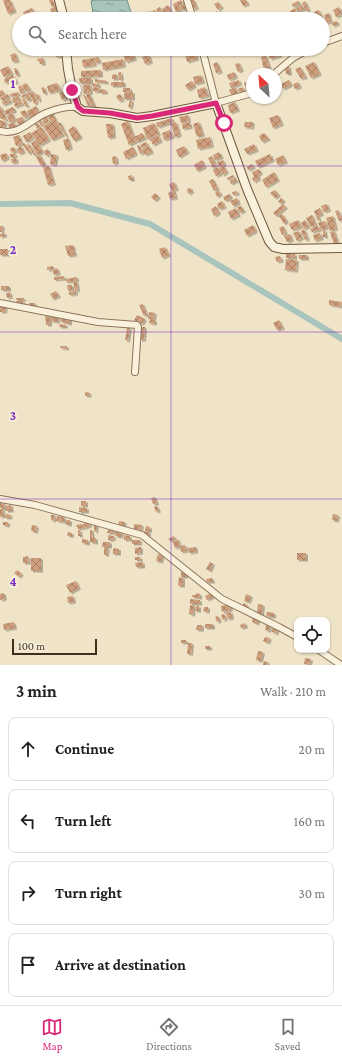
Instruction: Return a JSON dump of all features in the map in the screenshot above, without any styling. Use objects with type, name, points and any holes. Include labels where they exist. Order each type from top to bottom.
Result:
[{"type":"main road","points":[[59,0],[62,12]]},
{"type":"main road","points":[[67,56],[72,90],[78,107],[83,111],[110,113],[137,118],[216,103],[247,189],[269,240],[274,247],[283,249],[342,248]]},
{"type":"street","points":[[187,0],[191,12]]},
{"type":"street","points":[[330,40],[342,36]]},
{"type":"street","points":[[204,56],[216,103],[246,96]]},
{"type":"street","points":[[281,68],[296,56]]},
{"type":"street","points":[[0,131],[12,132],[28,125],[47,112],[70,107],[78,107]]},
{"type":"street","points":[[0,303],[98,322],[137,325],[135,372]]},
{"type":"street","points":[[0,499],[35,505],[142,535],[222,599],[294,635]]},
{"type":"street","points":[[323,653],[341,665]]},
{"type":"water","points":[[127,0],[131,12],[93,12],[91,1]]},
{"type":"building","points":[[3,0],[10,0],[15,11],[8,14]]},
{"type":"building","points":[[49,0],[53,0],[55,6],[52,7]]},
{"type":"building","points":[[181,0],[183,3],[179,5],[181,10],[176,12],[173,4]]},
{"type":"building","points":[[191,0],[194,0],[197,8],[193,9]]},
{"type":"building","points":[[240,0],[246,0],[248,4],[243,6]]},
{"type":"building","points":[[298,1],[300,4],[293,7],[292,4]]},
{"type":"building","points":[[305,1],[309,10],[306,11],[302,3]]},
{"type":"building","points":[[218,2],[222,7],[218,10],[214,4]]},
{"type":"building","points":[[184,4],[186,8],[182,10],[180,6]]},
{"type":"building","points":[[58,5],[60,9],[52,12],[50,9]]},
{"type":"building","points":[[168,5],[172,12],[163,12],[162,9]]},
{"type":"building","points":[[302,5],[304,9],[298,12],[296,8]]},
{"type":"building","points":[[160,7],[162,12],[158,12],[156,9]]},
{"type":"building","points":[[339,7],[342,14],[336,17],[333,10]]},
{"type":"building","points":[[32,8],[34,12],[23,12]]},
{"type":"building","points":[[295,8],[297,12],[290,12]]},
{"type":"building","points":[[337,21],[338,24],[333,26],[331,23]]},
{"type":"building","points":[[10,55],[16,56],[18,61],[13,62]]},
{"type":"building","points":[[124,56],[134,56],[135,59],[126,62]]},
{"type":"building","points":[[149,56],[151,62],[145,64],[142,57]]},
{"type":"building","points":[[186,56],[196,56],[197,59],[187,62]]},
{"type":"building","points":[[266,56],[270,68],[264,68],[261,57]]},
{"type":"building","points":[[269,56],[280,56],[270,59]]},
{"type":"building","points":[[98,57],[100,62],[96,63],[94,58]]},
{"type":"building","points":[[43,58],[44,64],[40,64],[39,61],[37,61],[37,59]]},
{"type":"building","points":[[94,58],[95,65],[83,67],[82,60]]},
{"type":"building","points":[[123,59],[124,66],[103,70],[102,63]]},
{"type":"building","points":[[217,62],[221,72],[216,73],[213,64]]},
{"type":"building","points":[[314,62],[320,74],[311,78],[305,66]]},
{"type":"building","points":[[239,63],[242,70],[238,72],[235,64]]},
{"type":"building","points":[[8,66],[12,73],[4,77],[0,70]]},
{"type":"building","points":[[289,66],[290,74],[286,74],[285,67]]},
{"type":"building","points":[[300,67],[306,77],[301,79],[295,69]]},
{"type":"building","points":[[14,68],[16,68],[19,75],[16,76]]},
{"type":"building","points":[[101,70],[101,76],[81,77],[81,71]]},
{"type":"building","points":[[121,72],[122,79],[119,80],[118,73]]},
{"type":"building","points":[[234,72],[236,77],[229,80],[227,75]]},
{"type":"building","points":[[116,74],[117,79],[112,79],[112,75]]},
{"type":"building","points":[[13,75],[17,82],[11,85],[10,81],[5,83],[4,79]]},
{"type":"building","points":[[201,75],[203,82],[195,84],[193,77]]},
{"type":"building","points":[[79,78],[91,78],[91,83],[80,83]]},
{"type":"building","points":[[95,79],[107,81],[107,83],[95,82]]},
{"type":"building","points":[[239,80],[240,84],[231,88],[229,83]]},
{"type":"building","points":[[289,80],[291,85],[283,89],[282,84]]},
{"type":"building","points":[[192,81],[195,86],[188,90],[185,85]]},
{"type":"building","points":[[111,82],[124,82],[124,86],[111,86]]},
{"type":"building","points":[[298,82],[300,87],[295,89],[293,84]]},
{"type":"building","points":[[26,83],[30,89],[26,92],[22,85]]},
{"type":"building","points":[[57,83],[60,90],[49,93],[47,86]]},
{"type":"building","points":[[93,83],[99,84],[99,87],[92,86]]},
{"type":"building","points":[[90,84],[91,93],[84,94],[83,85]]},
{"type":"building","points":[[21,85],[24,92],[21,94],[18,87]]},
{"type":"building","points":[[44,87],[46,93],[44,94],[41,88]]},
{"type":"building","points":[[93,87],[99,88],[98,92],[93,91]]},
{"type":"building","points":[[205,87],[208,96],[199,98],[197,90]]},
{"type":"building","points":[[235,87],[238,95],[232,97],[229,90]]},
{"type":"building","points":[[243,87],[245,93],[241,95],[238,89]]},
{"type":"building","points":[[123,88],[130,88],[130,92],[123,92]]},
{"type":"building","points":[[100,89],[106,90],[106,93],[100,93]]},
{"type":"building","points":[[2,90],[5,95],[0,97],[0,91]]},
{"type":"building","points":[[33,91],[37,103],[34,104],[30,94],[31,99],[28,101],[25,96],[22,98],[21,96]]},
{"type":"building","points":[[64,91],[66,99],[62,100],[59,93]]},
{"type":"building","points":[[18,92],[19,95],[11,97],[10,94]]},
{"type":"building","points":[[133,92],[133,99],[124,99],[124,93]]},
{"type":"building","points":[[89,93],[95,106],[92,107],[86,95]]},
{"type":"building","points":[[8,94],[9,97],[2,101],[0,98]]},
{"type":"building","points":[[38,94],[40,100],[38,101],[35,95]]},
{"type":"building","points":[[120,94],[123,100],[119,101],[116,96]]},
{"type":"building","points":[[83,95],[85,95],[90,105],[88,106]]},
{"type":"building","points":[[18,96],[20,100],[14,103],[12,99]]},
{"type":"building","points":[[24,98],[28,106],[26,107],[22,99]]},
{"type":"building","points":[[10,99],[11,102],[3,105],[2,102]]},
{"type":"building","points":[[130,100],[132,101],[131,108],[128,107]]},
{"type":"building","points":[[21,101],[23,104],[15,107],[14,104]]},
{"type":"building","points":[[235,102],[238,110],[230,113],[228,105]]},
{"type":"building","points":[[0,105],[7,121],[0,118]]},
{"type":"building","points":[[36,106],[39,113],[30,118],[27,111]]},
{"type":"building","points":[[13,107],[15,111],[6,115],[4,111]]},
{"type":"building","points":[[25,110],[28,116],[24,118],[20,112]]},
{"type":"building","points":[[52,112],[63,135],[52,140],[43,126],[51,122],[47,115]]},
{"type":"building","points":[[12,113],[15,120],[10,123],[7,116]]},
{"type":"building","points":[[188,115],[189,121],[181,123],[179,117]]},
{"type":"building","points":[[278,115],[282,124],[273,128],[269,118]]},
{"type":"building","points":[[46,116],[49,122],[44,124],[42,118]]},
{"type":"building","points":[[22,117],[25,124],[19,126],[16,119]]},
{"type":"building","points":[[172,118],[173,122],[158,127],[156,123]]},
{"type":"building","points":[[0,120],[6,122],[3,130],[0,129]]},
{"type":"building","points":[[41,120],[43,125],[41,126],[38,121]]},
{"type":"building","points":[[128,121],[136,142],[129,145],[121,124]]},
{"type":"building","points":[[60,122],[67,136],[66,137],[58,123]]},
{"type":"building","points":[[176,122],[180,135],[175,137],[171,124]]},
{"type":"building","points":[[189,122],[191,127],[183,129],[182,124]]},
{"type":"building","points":[[199,122],[203,135],[197,137],[193,124]]},
{"type":"building","points":[[245,122],[253,122],[252,128],[244,127]]},
{"type":"building","points":[[15,123],[17,129],[10,131],[8,124]]},
{"type":"building","points":[[38,123],[40,127],[37,129],[35,124]]},
{"type":"building","points":[[154,123],[159,134],[147,139],[143,128]]},
{"type":"building","points":[[106,124],[113,124],[114,137],[108,138]]},
{"type":"building","points":[[74,126],[81,137],[74,141],[68,130]]},
{"type":"building","points":[[42,127],[44,132],[39,136],[45,132],[49,140],[40,145],[31,133]]},
{"type":"building","points":[[170,130],[173,137],[164,140],[162,133]]},
{"type":"building","points":[[30,132],[33,138],[26,142],[23,136]]},
{"type":"building","points":[[142,133],[145,138],[137,142],[134,137]]},
{"type":"building","points":[[264,133],[269,139],[262,142],[259,136]]},
{"type":"building","points":[[19,135],[22,144],[16,146],[13,137]]},
{"type":"building","points":[[158,135],[161,141],[153,145],[150,139]]},
{"type":"building","points":[[210,137],[212,146],[198,149],[196,140]]},
{"type":"building","points":[[68,138],[71,148],[66,150],[63,140]]},
{"type":"building","points":[[36,140],[43,152],[37,155],[31,143]]},
{"type":"building","points":[[146,142],[148,145],[142,148],[140,145]]},
{"type":"building","points":[[24,143],[31,152],[29,154],[22,144]]},
{"type":"building","points":[[29,144],[36,155],[35,156],[27,145]]},
{"type":"building","points":[[254,144],[257,150],[247,154],[244,149]]},
{"type":"building","points":[[139,145],[143,153],[140,154],[137,146]]},
{"type":"building","points":[[21,146],[24,152],[19,154],[17,149]]},
{"type":"building","points":[[149,146],[152,152],[145,155],[142,149]]},
{"type":"building","points":[[184,146],[188,152],[179,157],[176,150]]},
{"type":"building","points":[[14,147],[16,151],[12,153],[10,149]]},
{"type":"building","points":[[133,147],[136,154],[126,159],[123,152]]},
{"type":"building","points":[[48,149],[50,154],[46,156],[44,151]]},
{"type":"building","points":[[219,152],[222,157],[215,160],[213,155]]},
{"type":"building","points":[[6,153],[8,158],[2,161],[0,155]]},
{"type":"building","points":[[10,154],[16,154],[15,157],[10,157]]},
{"type":"building","points":[[51,154],[57,155],[55,165],[50,164]]},
{"type":"building","points":[[270,154],[273,160],[258,167],[255,161]]},
{"type":"building","points":[[40,155],[45,164],[41,166],[36,157]]},
{"type":"building","points":[[283,155],[286,162],[278,165],[275,159]]},
{"type":"building","points":[[116,156],[117,163],[113,164],[112,157]]},
{"type":"building","points":[[212,156],[215,163],[211,164],[208,158]]},
{"type":"building","points":[[16,158],[17,162],[12,163],[11,159]]},
{"type":"building","points":[[202,160],[205,167],[197,171],[194,165]]},
{"type":"building","points":[[223,160],[225,164],[219,167],[217,162]]},
{"type":"building","points":[[215,163],[217,166],[212,168],[211,165]]},
{"type":"building","points":[[252,164],[254,167],[248,170],[247,167]]},
{"type":"building","points":[[223,165],[227,172],[223,175],[219,168]]},
{"type":"building","points":[[49,166],[54,184],[48,185],[43,167]]},
{"type":"building","points":[[218,167],[221,174],[216,176],[213,170]]},
{"type":"building","points":[[259,169],[261,173],[258,175],[259,179],[254,182],[252,172]]},
{"type":"building","points":[[274,172],[278,180],[266,187],[262,180]]},
{"type":"building","points":[[132,175],[133,180],[129,180],[128,176]]},
{"type":"building","points":[[233,175],[234,177],[228,180],[227,178]]},
{"type":"building","points":[[235,178],[237,181],[231,184],[230,181]]},
{"type":"building","points":[[213,179],[218,189],[214,191],[209,181]]},
{"type":"building","points":[[174,182],[177,189],[174,190],[176,198],[170,199],[168,193],[172,191],[169,184]]},
{"type":"building","points":[[191,188],[192,192],[188,194],[187,189]]},
{"type":"building","points":[[275,190],[279,195],[275,198],[270,193]]},
{"type":"building","points":[[219,191],[221,194],[217,197],[215,193]]},
{"type":"building","points":[[237,191],[238,194],[233,195],[232,192]]},
{"type":"building","points":[[155,193],[159,197],[155,201],[151,197]]},
{"type":"building","points":[[230,194],[231,198],[225,201],[223,197]]},
{"type":"building","points":[[237,198],[239,203],[233,206],[230,201]]},
{"type":"building","points":[[281,198],[284,200],[281,204],[278,202]]},
{"type":"building","points":[[222,201],[225,207],[219,209],[217,204]]},
{"type":"building","points":[[283,204],[286,207],[276,216],[273,213]]},
{"type":"building","points":[[327,204],[329,210],[324,212],[321,206]]},
{"type":"building","points":[[216,206],[219,213],[214,216],[211,209]]},
{"type":"building","points":[[241,206],[244,211],[240,213],[237,207]]},
{"type":"building","points":[[236,208],[239,215],[231,219],[228,212]]},
{"type":"building","points":[[320,208],[322,214],[318,216],[320,220],[318,221],[314,211]]},
{"type":"building","points":[[338,210],[342,219],[339,221],[335,211]]},
{"type":"building","points":[[282,214],[287,221],[284,224],[279,216]]},
{"type":"building","points":[[312,215],[316,225],[311,227],[306,218]]},
{"type":"building","points":[[333,216],[336,229],[330,231],[326,218]]},
{"type":"building","points":[[298,220],[301,227],[292,230],[289,224]]},
{"type":"building","points":[[305,220],[309,226],[304,229],[301,223]]},
{"type":"building","points":[[325,221],[328,227],[321,230],[318,223]]},
{"type":"building","points":[[253,225],[256,231],[247,236],[244,230]]},
{"type":"building","points":[[0,226],[3,226],[2,232],[0,232]]},
{"type":"building","points":[[283,226],[286,233],[282,235],[279,228]]},
{"type":"building","points":[[318,226],[320,230],[312,232],[310,229]]},
{"type":"building","points":[[304,229],[308,239],[305,240],[301,231]]},
{"type":"building","points":[[323,230],[325,230],[326,237],[323,237]]},
{"type":"building","points":[[299,231],[302,238],[297,241],[293,233]]},
{"type":"building","points":[[334,231],[338,243],[334,244],[330,232]]},
{"type":"building","points":[[5,233],[5,236],[0,237],[0,234]]},
{"type":"building","points":[[320,233],[322,238],[315,241],[313,235]]},
{"type":"building","points":[[290,234],[292,240],[287,242],[284,236]]},
{"type":"building","points":[[73,245],[75,255],[68,256],[65,246]]},
{"type":"building","points":[[165,247],[169,255],[162,258],[159,249]]},
{"type":"building","points":[[0,249],[8,249],[8,255],[0,255]]},
{"type":"building","points":[[286,253],[295,254],[295,258],[286,258]]},
{"type":"building","points":[[299,255],[307,255],[307,259],[299,259]]},
{"type":"building","points":[[280,256],[282,261],[277,262],[275,257]]},
{"type":"building","points":[[286,259],[297,260],[296,271],[285,270]]},
{"type":"building","points":[[53,266],[53,269],[47,270],[47,267]]},
{"type":"building","points":[[57,268],[59,273],[54,275],[52,271]]},
{"type":"building","points":[[64,276],[64,279],[54,280],[54,277]]},
{"type":"building","points":[[77,277],[77,281],[66,282],[66,279]]},
{"type":"building","points":[[73,282],[77,282],[78,290],[75,291]]},
{"type":"building","points":[[67,285],[72,285],[73,290],[68,291]]},
{"type":"building","points":[[1,286],[9,286],[9,290],[1,290]]},
{"type":"building","points":[[56,291],[59,296],[53,299],[50,294]]},
{"type":"building","points":[[76,291],[76,294],[69,295],[69,292]]},
{"type":"building","points":[[10,292],[11,297],[7,298],[6,293]]},
{"type":"building","points":[[16,298],[24,298],[24,300],[16,300]]},
{"type":"building","points":[[329,300],[342,302],[341,307],[329,305]]},
{"type":"building","points":[[16,301],[23,301],[23,304],[16,304]]},
{"type":"building","points":[[29,303],[35,303],[35,307],[29,307]]},
{"type":"building","points":[[143,304],[147,315],[144,316],[139,305]]},
{"type":"building","points":[[0,305],[6,305],[5,312],[0,312]]},
{"type":"building","points":[[149,312],[155,313],[154,319],[148,319]]},
{"type":"building","points":[[45,314],[50,314],[50,325],[46,325]]},
{"type":"building","points":[[51,315],[59,317],[58,322],[50,321]]},
{"type":"building","points":[[137,315],[145,319],[142,324],[134,320]]},
{"type":"building","points":[[62,317],[70,318],[70,324],[61,322]]},
{"type":"building","points":[[150,319],[155,320],[155,324],[149,323]]},
{"type":"building","points":[[279,320],[283,328],[277,330],[273,323]]},
{"type":"building","points":[[60,324],[66,325],[66,327],[59,327]]},
{"type":"building","points":[[140,327],[145,327],[144,340],[140,340]]},
{"type":"building","points":[[127,328],[130,328],[128,341],[125,340]]},
{"type":"building","points":[[61,346],[67,346],[67,349],[60,348]]},
{"type":"building","points":[[85,392],[90,393],[89,396],[85,396]]},
{"type":"building","points":[[155,497],[157,504],[153,504],[151,498]]},
{"type":"building","points":[[81,501],[86,501],[86,506],[81,506]]},
{"type":"building","points":[[0,503],[5,504],[4,509],[0,508]]},
{"type":"building","points":[[11,505],[12,511],[6,511],[6,506]]},
{"type":"building","points":[[157,506],[159,511],[156,512],[154,507]]},
{"type":"building","points":[[79,507],[87,508],[87,512],[79,512]]},
{"type":"building","points":[[0,509],[3,509],[4,516],[0,517]]},
{"type":"building","points":[[6,514],[11,515],[10,518],[5,518]]},
{"type":"building","points":[[333,514],[338,515],[337,521],[332,520]]},
{"type":"building","points":[[51,515],[55,515],[54,521],[51,520]]},
{"type":"building","points":[[57,516],[64,517],[64,522],[56,521]]},
{"type":"building","points":[[66,520],[70,520],[70,525],[65,524]]},
{"type":"building","points":[[119,521],[125,522],[124,527],[118,526]]},
{"type":"building","points":[[3,522],[8,522],[8,526],[3,525]]},
{"type":"building","points":[[89,522],[90,526],[84,528],[83,524]]},
{"type":"building","points":[[82,524],[84,528],[78,529],[76,525]]},
{"type":"building","points":[[134,524],[142,525],[141,530],[134,529]]},
{"type":"building","points":[[32,525],[37,526],[36,532],[31,531]]},
{"type":"building","points":[[94,525],[97,525],[96,532],[94,531]]},
{"type":"building","points":[[146,526],[150,527],[150,531],[145,531]]},
{"type":"building","points":[[78,530],[80,530],[81,536],[78,536]]},
{"type":"building","points":[[90,530],[92,530],[93,538],[96,538],[96,543],[90,542]]},
{"type":"building","points":[[108,530],[114,530],[114,533],[107,533]]},
{"type":"building","points":[[116,531],[122,532],[121,537],[115,536]]},
{"type":"building","points":[[144,531],[149,532],[149,535],[143,534]]},
{"type":"building","points":[[68,532],[72,533],[72,536],[67,536]]},
{"type":"building","points":[[108,535],[114,536],[113,540],[108,540]]},
{"type":"building","points":[[124,535],[130,536],[130,540],[124,540]]},
{"type":"building","points":[[174,536],[175,539],[170,541],[168,539]]},
{"type":"building","points":[[82,539],[88,540],[88,544],[82,543]]},
{"type":"building","points":[[178,539],[180,546],[175,548],[173,542]]},
{"type":"building","points":[[132,540],[140,540],[140,544],[132,544]]},
{"type":"building","points":[[103,542],[110,542],[110,547],[102,547]]},
{"type":"building","points":[[185,545],[187,551],[181,552],[180,546]]},
{"type":"building","points":[[141,547],[141,553],[135,554],[135,548]]},
{"type":"building","points":[[196,547],[196,552],[189,553],[188,548]]},
{"type":"building","points":[[104,548],[108,548],[107,555],[104,555]]},
{"type":"building","points":[[113,548],[119,549],[119,554],[113,554]]},
{"type":"building","points":[[297,553],[306,553],[306,560],[297,560]]},
{"type":"building","points":[[158,554],[163,555],[161,562],[156,561]]},
{"type":"building","points":[[28,556],[29,563],[23,563],[23,557]]},
{"type":"building","points":[[135,557],[140,557],[141,560],[135,560]]},
{"type":"building","points":[[31,558],[41,558],[41,571],[31,571]]},
{"type":"building","points":[[143,562],[143,567],[136,567],[135,563]]},
{"type":"building","points":[[210,562],[213,564],[210,571],[206,569]]},
{"type":"building","points":[[17,570],[22,574],[19,577],[14,573]]},
{"type":"building","points":[[181,572],[186,572],[186,577],[181,577]]},
{"type":"building","points":[[179,577],[183,578],[183,586],[178,586]]},
{"type":"building","points":[[212,578],[213,582],[207,582],[206,579]]},
{"type":"building","points":[[76,581],[79,588],[70,593],[66,585]]},
{"type":"building","points":[[4,593],[5,599],[0,600],[0,594]]},
{"type":"building","points":[[196,593],[200,594],[200,598],[192,597],[192,595],[196,595]]},
{"type":"building","points":[[211,593],[213,597],[207,600],[205,596]]},
{"type":"building","points":[[246,594],[251,596],[249,602],[244,601]]},
{"type":"building","points":[[73,596],[74,602],[68,603],[67,597]]},
{"type":"building","points":[[190,599],[200,600],[200,604],[190,604]]},
{"type":"building","points":[[244,603],[248,606],[246,609],[242,606]]},
{"type":"building","points":[[230,604],[231,610],[222,612],[221,606]]},
{"type":"building","points":[[258,604],[263,605],[262,614],[257,613]]},
{"type":"building","points":[[190,605],[194,605],[193,615],[189,614]]},
{"type":"building","points":[[196,606],[199,606],[199,611],[195,611]]},
{"type":"building","points":[[204,607],[208,607],[208,612],[203,611]]},
{"type":"building","points":[[231,612],[232,618],[228,619],[226,613]]},
{"type":"building","points":[[267,612],[274,613],[274,617],[266,616]]},
{"type":"building","points":[[224,614],[226,619],[223,620],[221,615]]},
{"type":"building","points":[[218,616],[220,621],[217,622],[215,617]]},
{"type":"building","points":[[253,617],[259,619],[257,624],[252,622]]},
{"type":"building","points":[[14,622],[15,628],[4,630],[3,624]]},
{"type":"building","points":[[245,623],[246,627],[241,628],[240,625]]},
{"type":"building","points":[[205,624],[213,624],[213,628],[205,628]]},
{"type":"building","points":[[197,625],[202,625],[202,630],[196,630]]},
{"type":"building","points":[[266,625],[270,626],[269,631],[265,630]]},
{"type":"building","points":[[273,627],[278,629],[276,634],[271,631]]},
{"type":"building","points":[[265,637],[270,638],[268,643],[263,641]]},
{"type":"building","points":[[181,640],[186,640],[186,643],[181,643]]},
{"type":"building","points":[[188,643],[192,643],[191,654],[187,654]]},
{"type":"building","points":[[205,646],[210,646],[210,649],[205,649]]},
{"type":"building","points":[[258,651],[263,652],[261,661],[256,660]]},
{"type":"building","points":[[305,658],[311,659],[310,665],[304,664]]},
{"type":"building","points":[[264,661],[268,662],[267,665],[263,665]]},
{"type":"waterway","points":[[0,204],[70,203],[150,224],[342,339]]},
{"type":"route","points":[[72,90],[78,107],[83,111],[110,113],[137,118],[216,103],[224,123]]}]
